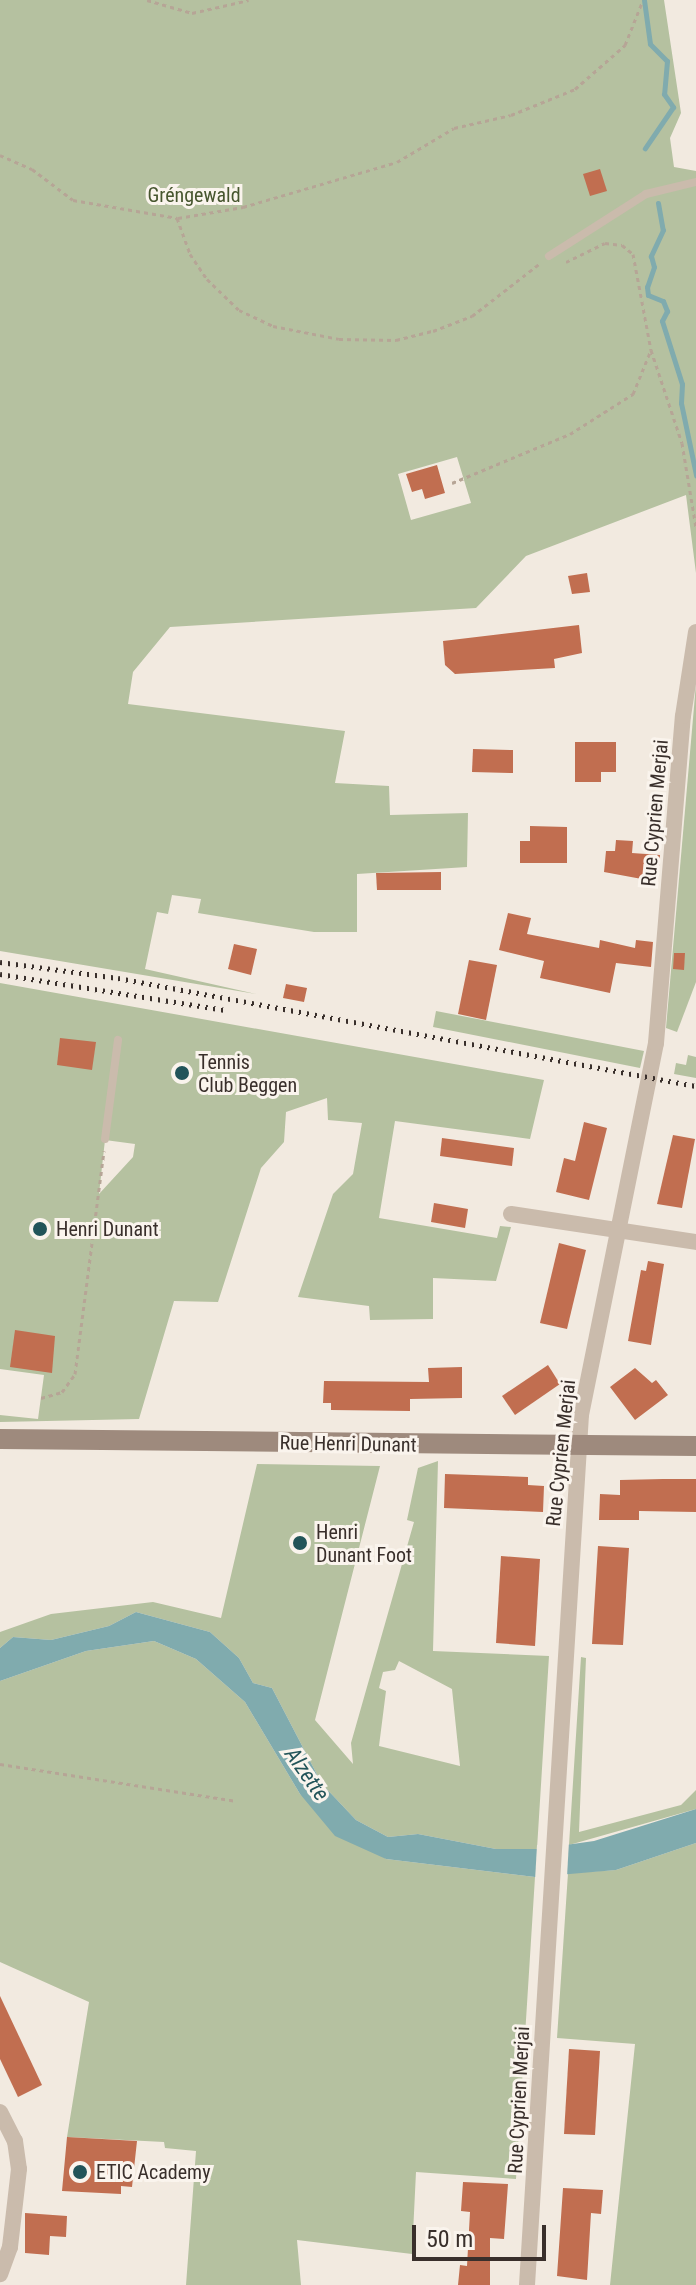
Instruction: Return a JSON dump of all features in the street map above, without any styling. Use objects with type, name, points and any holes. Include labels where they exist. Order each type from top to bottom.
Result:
[{"type":"main road","name":"Rue Henri Dunant","points":[[0,1439],[696,1446]]},
{"type":"street","name":"Rue Cyprien Merjai","points":[[527,2285],[578,1447],[656,1043],[683,716],[696,632]]},
{"type":"street","points":[[511,1214],[696,1242]]},
{"type":"street","points":[[0,2112],[15,2141],[19,2169],[10,2247],[0,2274]]},
{"type":"lane","points":[[549,256],[646,194],[696,182]]},
{"type":"lane","points":[[105,1139],[118,1040]]},
{"type":"path","points":[[147,0],[192,13],[249,0]]},
{"type":"path","points":[[0,155],[32,169],[73,200],[177,218],[243,207],[397,162],[454,128],[511,115],[575,89],[625,45],[643,0]]},
{"type":"path","points":[[177,218],[190,254],[239,310],[273,326],[339,339],[396,340],[433,331],[472,316],[549,256],[561,264],[605,243],[622,245],[633,254],[651,350],[682,443],[696,528]]},
{"type":"path","points":[[452,483],[570,434],[633,394],[651,350]]},
{"type":"path","points":[[41,1398],[62,1392],[75,1374],[105,1139]]},
{"type":"path","points":[[0,1764],[235,1801]]},
{"type":"green space","name":"Gréngewald","points":[[0,0],[664,0],[681,113],[670,138],[674,167],[696,171],[696,573],[686,495],[526,556],[476,608],[170,627],[133,672],[128,704],[345,731],[335,783],[389,786],[390,815],[468,813],[467,867],[357,874],[357,932],[314,932],[198,913],[201,899],[172,895],[168,914],[157,912],[145,969],[256,994],[0,951]],"holes":[[[457,457],[471,503],[411,520],[398,474]]]},
{"type":"green space","points":[[696,684],[696,982],[677,1032],[666,1028]]},
{"type":"green space","points":[[0,983],[544,1080],[530,1139],[395,1121],[379,1218],[497,1238],[500,1226],[511,1227],[496,1281],[433,1278],[433,1319],[370,1320],[369,1306],[298,1297],[333,1194],[353,1174],[362,1123],[328,1120],[327,1098],[286,1112],[284,1142],[261,1168],[218,1302],[174,1301],[139,1419],[0,1422],[0,1415],[38,1419],[44,1375],[0,1369]],"holes":[[[105,1140],[135,1144],[133,1157],[99,1194]]]},
{"type":"green space","points":[[436,1011],[644,1051],[640,1068],[433,1027]]},
{"type":"green space","points":[[688,1055],[696,1057],[696,1078],[674,1074],[676,1063],[686,1065]]},
{"type":"green space","points":[[438,1461],[433,1651],[549,1656],[537,1849],[496,1849],[418,1834],[388,1837],[356,1820],[322,1784],[272,1688],[253,1683],[239,1658],[210,1632],[136,1612],[109,1626],[51,1640],[13,1637],[0,1648],[0,1632],[51,1614],[153,1602],[221,1618],[257,1464],[380,1466],[315,1720],[353,1764],[351,1743],[414,1522],[407,1520],[418,1468]],"holes":[[[399,1661],[452,1689],[460,1766],[379,1746],[386,1691],[379,1688],[383,1672],[395,1670]]]},
{"type":"green space","points":[[154,1641],[196,1659],[245,1702],[300,1794],[386,1859],[535,1877],[516,2179],[416,2172],[412,2254],[297,2240],[301,2285],[186,2285],[196,2151],[165,2148],[164,2142],[67,2137],[89,2002],[0,1962],[0,1681],[86,1651]]},
{"type":"green space","points":[[581,1657],[586,1658],[579,1832],[681,1805],[696,1790],[696,1809],[569,1845]]},
{"type":"green space","points":[[696,1843],[696,2285],[610,2285],[635,2044],[557,2038],[568,1873],[616,1870]]},
{"type":"water","name":"Alzette","points":[[136,1612],[210,1632],[239,1658],[253,1683],[272,1688],[322,1784],[356,1820],[388,1837],[418,1834],[496,1849],[537,1849],[594,1841],[696,1809],[696,1843],[616,1870],[535,1877],[386,1859],[335,1836],[300,1794],[245,1702],[196,1659],[154,1641],[86,1651],[0,1681],[0,1648],[13,1637],[51,1640],[109,1626]]},
{"type":"pier","points":[[569,1841],[567,1877],[535,1881],[537,1845]]},
{"type":"building","points":[[600,169],[607,191],[590,196],[583,174]]},
{"type":"building","points":[[437,465],[445,493],[425,499],[422,489],[412,492],[406,474]]},
{"type":"building","points":[[587,573],[590,592],[572,594],[568,576]]},
{"type":"building","points":[[579,625],[582,653],[554,659],[555,668],[455,674],[445,665],[443,641]]},
{"type":"building","points":[[575,742],[616,742],[616,772],[601,772],[601,782],[575,782]]},
{"type":"building","points":[[473,749],[513,750],[513,773],[472,772]]},
{"type":"building","points":[[530,826],[567,827],[567,863],[520,863],[520,841],[530,841]]},
{"type":"building","points":[[616,840],[633,841],[632,853],[660,855],[658,882],[604,872],[606,851],[615,851]]},
{"type":"building","points":[[441,872],[441,890],[377,890],[376,873]]},
{"type":"building","points":[[508,913],[531,918],[527,934],[599,948],[600,940],[635,948],[636,940],[653,942],[651,967],[616,963],[610,993],[540,978],[544,961],[499,950]]},
{"type":"building","points":[[234,944],[257,949],[251,975],[228,969]]},
{"type":"building","points":[[674,953],[685,953],[684,970],[673,969]]},
{"type":"building","points":[[469,960],[497,965],[486,1020],[458,1014]]},
{"type":"building","points":[[286,984],[307,988],[304,1002],[283,998]]},
{"type":"building","points":[[60,1038],[96,1042],[92,1070],[57,1065]]},
{"type":"building","points":[[584,1122],[607,1128],[589,1200],[556,1192],[564,1158],[575,1161]]},
{"type":"building","points":[[673,1135],[695,1139],[682,1208],[657,1204]]},
{"type":"building","points":[[442,1138],[514,1148],[512,1166],[440,1156]]},
{"type":"building","points":[[434,1203],[468,1209],[465,1228],[431,1222]]},
{"type":"building","points":[[559,1243],[586,1250],[567,1329],[540,1323]]},
{"type":"building","points":[[648,1261],[664,1264],[651,1345],[628,1341],[641,1270],[646,1271]]},
{"type":"building","points":[[15,1330],[55,1336],[52,1373],[10,1367]]},
{"type":"building","points":[[548,1365],[560,1384],[515,1415],[502,1396]]},
{"type":"building","points":[[462,1367],[462,1398],[410,1399],[410,1411],[331,1410],[331,1403],[323,1403],[324,1381],[429,1382],[428,1368]]},
{"type":"building","points":[[635,1368],[652,1383],[656,1380],[668,1395],[635,1420],[610,1387]]},
{"type":"building","points":[[445,1474],[528,1477],[528,1485],[544,1486],[543,1512],[444,1508]]},
{"type":"building","points":[[696,1479],[696,1512],[639,1511],[639,1520],[599,1520],[600,1494],[620,1495],[620,1480]]},
{"type":"building","points":[[598,1546],[629,1548],[623,1645],[592,1644]]},
{"type":"building","points":[[501,1556],[540,1559],[535,1646],[496,1643]]},
{"type":"building","points":[[0,1996],[42,2085],[18,2097],[0,2059]]},
{"type":"building","points":[[569,2049],[600,2051],[595,2135],[564,2134]]},
{"type":"building","points":[[67,2137],[137,2141],[132,2187],[121,2186],[121,2194],[62,2191]]},
{"type":"building","points":[[463,2182],[508,2184],[504,2239],[490,2238],[490,2285],[458,2285],[460,2265],[467,2266],[470,2212],[461,2211]]},
{"type":"building","points":[[563,2188],[603,2190],[601,2214],[591,2213],[587,2280],[557,2276]]},
{"type":"building","points":[[25,2213],[67,2216],[66,2237],[50,2236],[49,2255],[25,2253]]},
{"type":"waterway","points":[[644,0],[650,44],[667,61],[664,94],[673,107],[645,148]]},
{"type":"waterway","points":[[658,203],[663,230],[651,256],[654,267],[647,287],[648,295],[663,301],[667,311],[662,321],[682,384],[681,403],[696,475]]},
{"type":"railway","points":[[0,962],[118,978],[696,1086]]},
{"type":"railway","points":[[0,974],[225,1010]]},
{"type":"place","name":"Tennis Club Beggen","points":[[182,1073]]},
{"type":"place","name":"Henri Dunant","points":[[40,1229]]},
{"type":"place","name":"Henri Dunant Foot","points":[[300,1543]]},
{"type":"place","name":"ETIC Academy","points":[[80,2172]]}]
